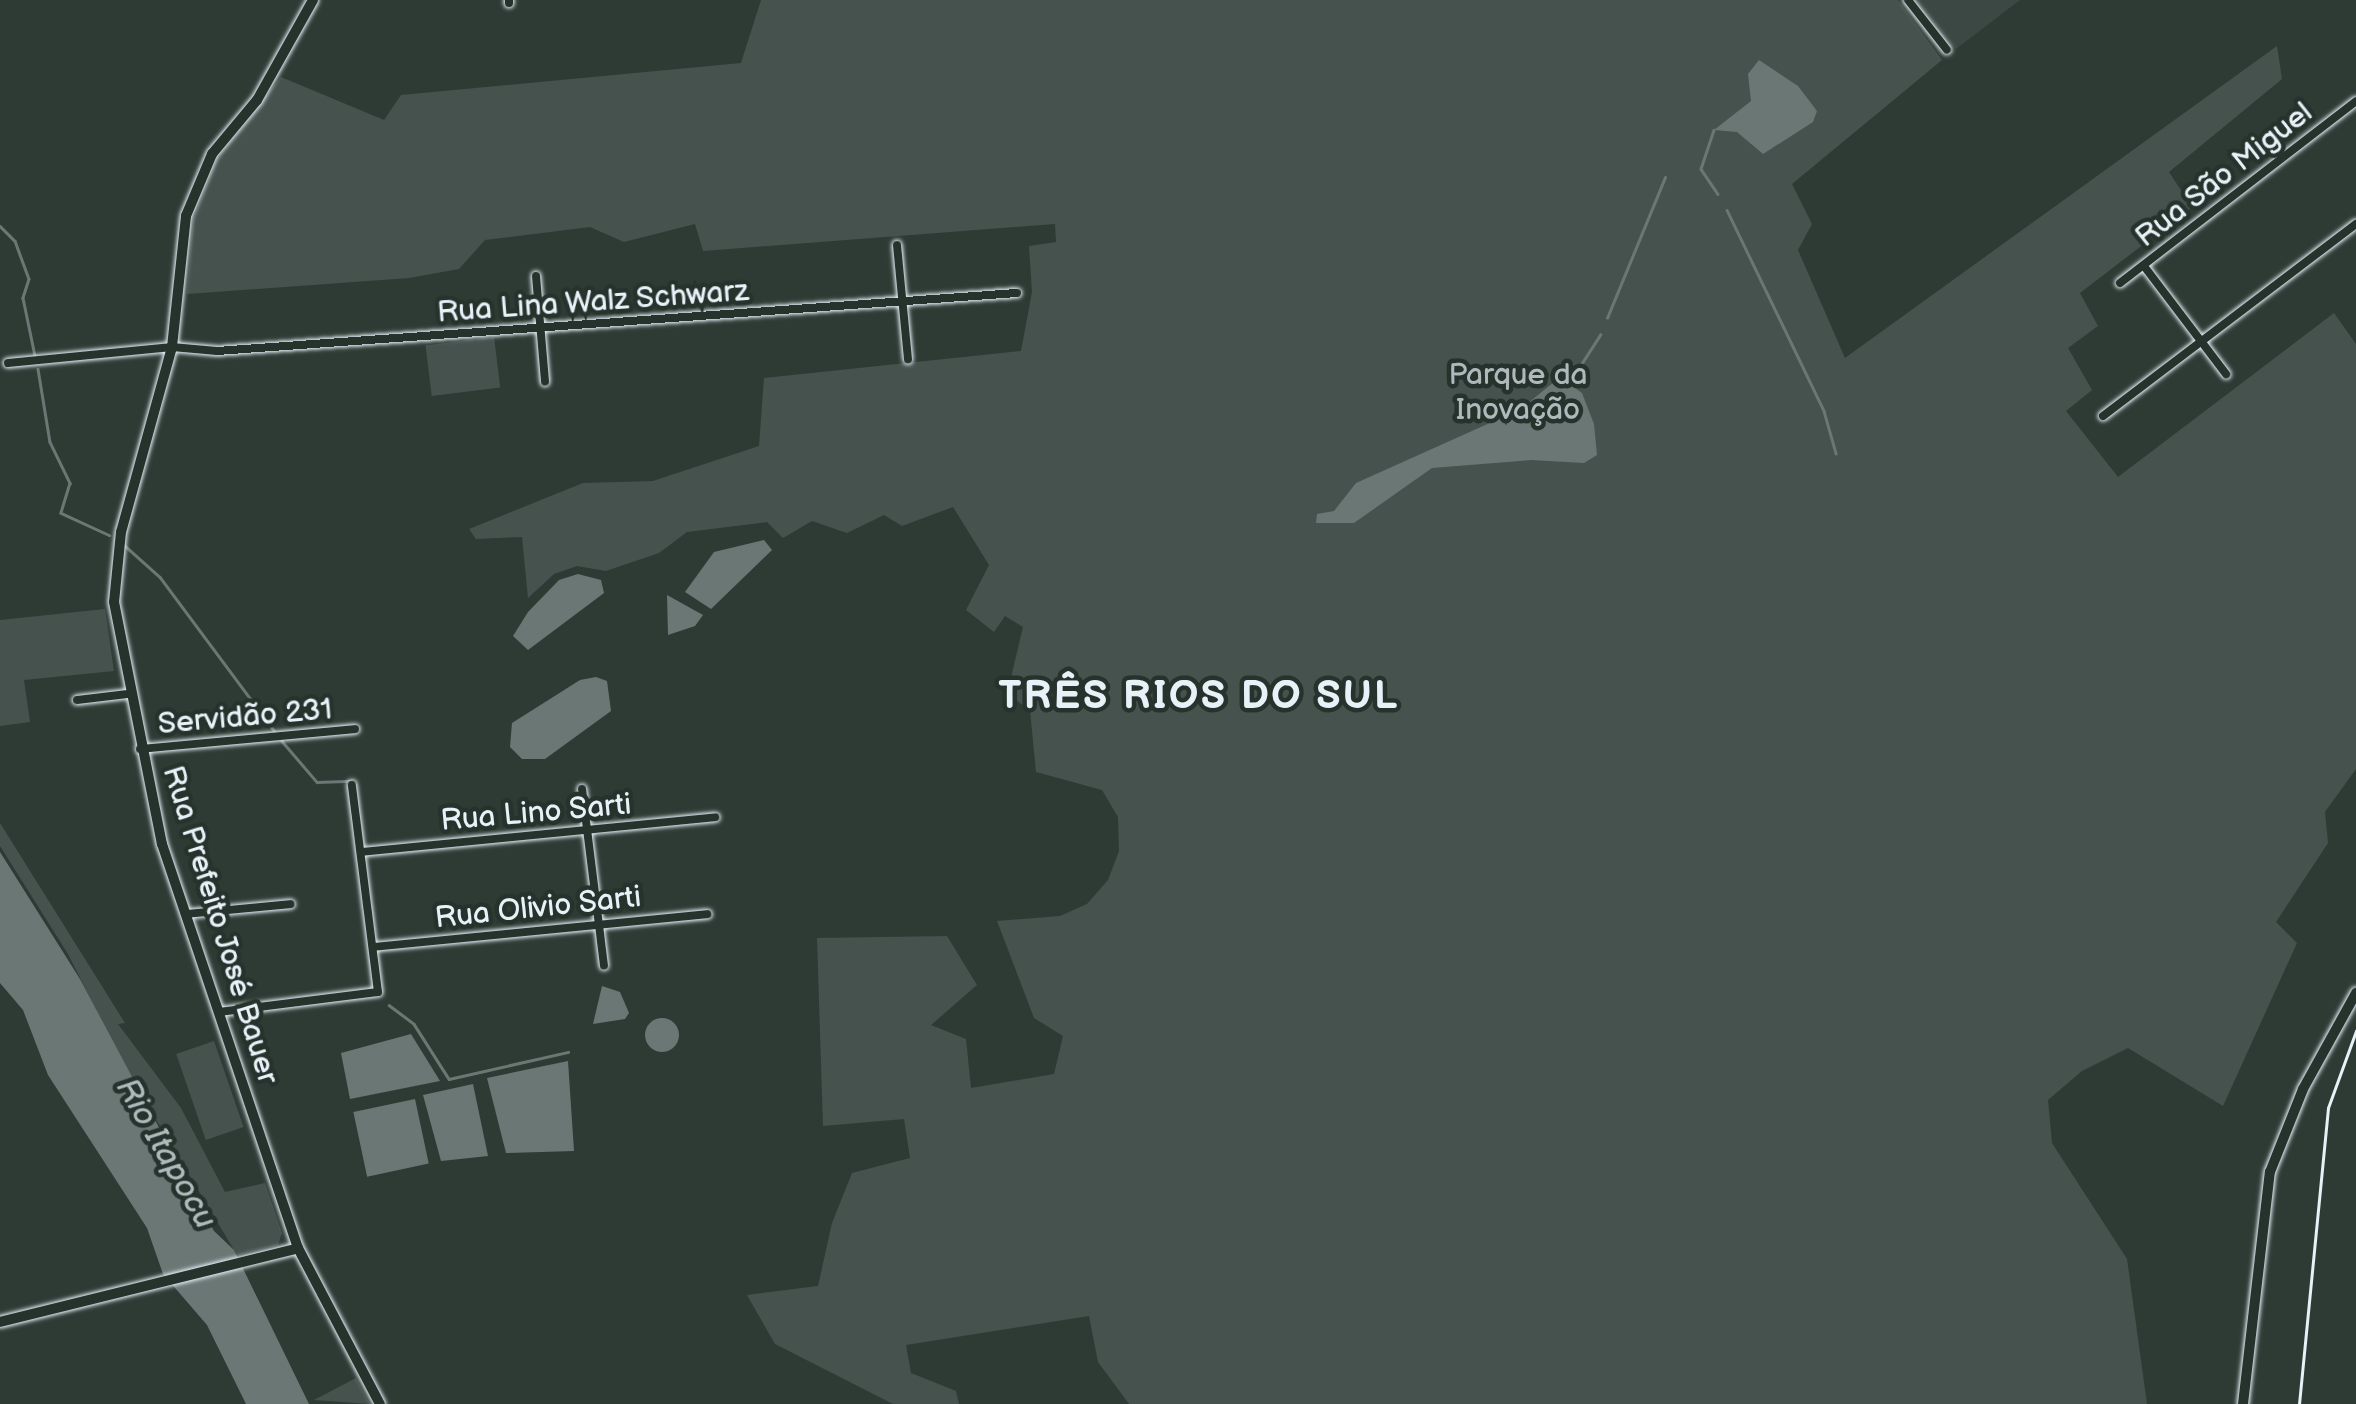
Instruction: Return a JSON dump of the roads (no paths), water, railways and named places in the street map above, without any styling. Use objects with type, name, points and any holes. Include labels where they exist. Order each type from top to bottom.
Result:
[{"type":"street","name":"Rua Prefeito José Bauer","points":[[312,0],[256,100],[197,185],[186,216],[172,346],[114,568],[128,694],[186,914],[298,1248],[380,1404]]},
{"type":"street","points":[[1908,0],[1947,50]]},
{"type":"street","name":"Rua São Miguel","points":[[2120,283],[2356,101]]},
{"type":"street","points":[[2103,416],[2356,224]]},
{"type":"street","points":[[897,244],[908,359]]},
{"type":"street","points":[[2144,266],[2226,374]]},
{"type":"street","points":[[536,276],[545,382]]},
{"type":"street","name":"Rua Lina Walz Schwarz","points":[[8,363],[172,346],[217,351],[1017,294]]},
{"type":"street","points":[[77,700],[128,694]]},
{"type":"street","name":"Servidão 231","points":[[140,750],[355,730]]},
{"type":"street","points":[[218,1012],[378,992],[352,785]]},
{"type":"street","points":[[582,789],[604,966]]},
{"type":"street","name":"Rua Lino Sarti","points":[[360,852],[715,817]]},
{"type":"street","points":[[186,914],[291,904]]},
{"type":"street","name":"Rua Olivio Sarti","points":[[372,947],[707,914]]},
{"type":"street","points":[[2243,1404],[2270,1172],[2298,1102],[2356,992]]},
{"type":"street","points":[[0,1322],[298,1248]]},
{"type":"water","points":[[1759,60],[1798,86],[1817,111],[1813,122],[1763,154],[1737,132],[1714,130],[1751,101],[1748,74]]},
{"type":"water","points":[[1560,377],[1582,393],[1594,424],[1597,455],[1584,463],[1531,460],[1432,468],[1354,523],[1316,523],[1317,514],[1334,511],[1356,483],[1521,409]]},
{"type":"water","points":[[764,540],[772,550],[711,609],[685,592],[714,552]]},
{"type":"water","points":[[578,574],[601,580],[604,593],[528,650],[513,636],[528,612],[559,580]]},
{"type":"water","points":[[667,595],[703,615],[695,626],[668,635]]},
{"type":"water","points":[[596,677],[607,681],[611,711],[545,759],[522,759],[510,747],[512,723],[580,680]]},
{"type":"water","name":"Rio Itapocu","points":[[0,852],[80,979],[214,1231],[234,1250],[309,1404],[246,1404],[207,1325],[163,1274],[147,1228],[48,1075],[23,1010],[0,983]]},
{"type":"water","points":[[602,986],[620,992],[629,1013],[625,1019],[593,1024]]},
{"type":"water","points":[[662,1018],[674,1023],[679,1035],[674,1047],[662,1052],[650,1047],[645,1035],[650,1023]]},
{"type":"water","points":[[411,1034],[440,1081],[350,1099],[341,1053]]},
{"type":"water","points":[[568,1061],[574,1151],[506,1153],[487,1078]]},
{"type":"water","points":[[473,1084],[488,1156],[441,1161],[423,1095]]},
{"type":"water","points":[[415,1099],[429,1164],[367,1177],[353,1112]]},
{"type":"waterway","points":[[1714,130],[1701,169],[1718,194]]},
{"type":"waterway","points":[[1607,318],[1665,177]]},
{"type":"waterway","points":[[1727,210],[1824,411],[1836,453]]},
{"type":"waterway","points":[[0,226],[15,241],[29,279],[23,298],[35,356]]},
{"type":"waterway","points":[[1571,380],[1600,335]]},
{"type":"waterway","points":[[38,369],[50,442],[70,483],[61,513],[109,535]]},
{"type":"waterway","points":[[123,544],[160,577],[275,732]]},
{"type":"waterway","points":[[282,741],[317,782],[352,781]]},
{"type":"waterway","points":[[389,1005],[414,1024],[449,1079],[568,1052]]},
{"type":"railway","points":[[2299,1404],[2328,1108],[2356,1031]]},
{"type":"district","name":"TRÊS RIOS DO SUL","points":[[1199,696]]},
{"type":"park label","name":"Parque da Inovação","points":[[1518,392]]}]
